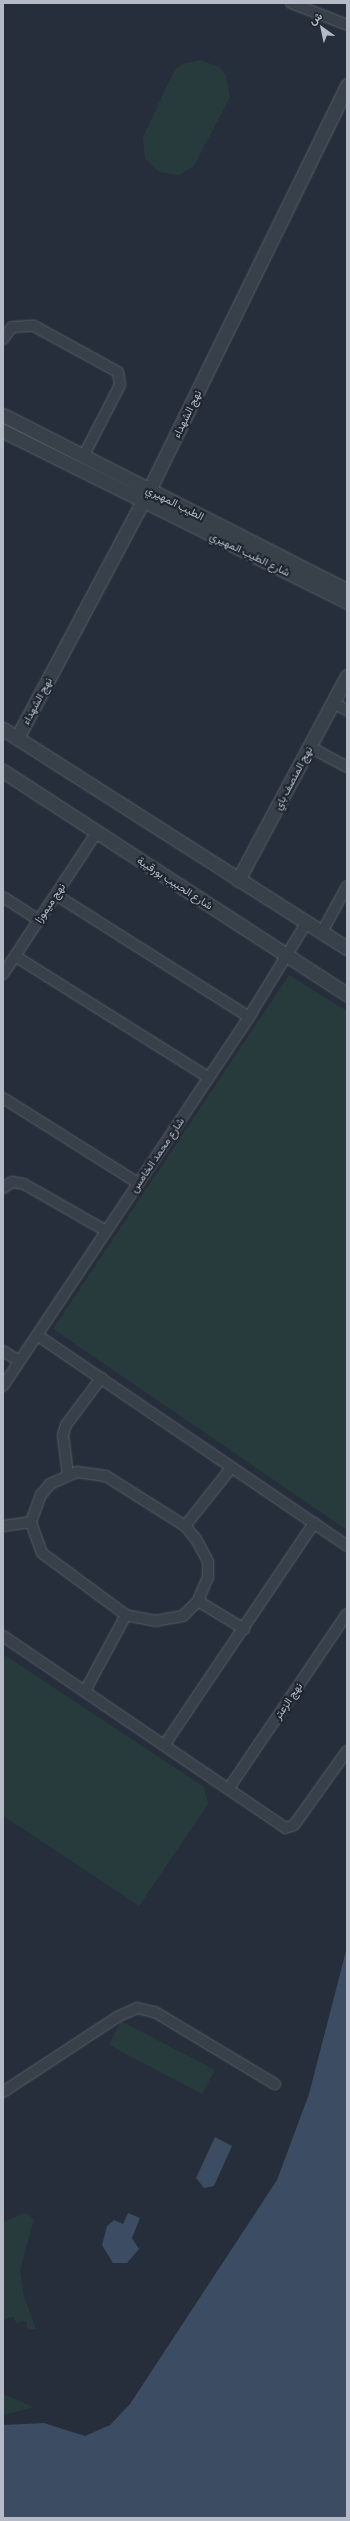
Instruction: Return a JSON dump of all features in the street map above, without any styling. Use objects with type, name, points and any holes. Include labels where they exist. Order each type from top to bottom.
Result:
[{"type":"street","points":[[291,3],[305,6],[347,25]]},
{"type":"street","name":"نهج الشهداء","points":[[17,738],[147,495],[347,85]]},
{"type":"street","points":[[3,339],[12,327],[34,326],[118,372],[120,385],[84,456]]},
{"type":"street","name":"الطيب المهيري","points":[[3,416],[84,456],[147,495],[347,590]]},
{"type":"street","name":"شارع الطيب المهيري","points":[[3,431],[147,495],[347,602]]},
{"type":"street","name":"نهج المنصف باي","points":[[238,880],[347,676]]},
{"type":"street","points":[[333,703],[347,710]]},
{"type":"street","points":[[3,729],[347,948]]},
{"type":"street","points":[[310,747],[347,767]]},
{"type":"street","name":"شارع الحبيب بورقيبة","points":[[3,771],[347,994]]},
{"type":"street","name":"نهج ميموزا","points":[[3,974],[97,832]]},
{"type":"street","points":[[322,932],[347,886]]},
{"type":"street","points":[[56,895],[249,1016]]},
{"type":"street","points":[[3,897],[39,920]]},
{"type":"street","name":"شارع محمد الخامس","points":[[3,1386],[249,1016],[307,922]]},
{"type":"street","points":[[15,956],[208,1077]]},
{"type":"street","points":[[3,1098],[138,1183]]},
{"type":"street","points":[[3,1188],[12,1182],[24,1184],[106,1231]]},
{"type":"street","points":[[37,1335],[347,1546]]},
{"type":"street","points":[[3,1351],[20,1361]]},
{"type":"street","points":[[68,1475],[61,1442],[66,1425],[101,1378]]},
{"type":"street","points":[[185,1526],[232,1467]]},
{"type":"street","points":[[92,1472],[106,1476],[185,1526],[208,1562],[208,1577],[198,1601],[183,1616],[171,1619],[142,1620],[126,1615],[42,1553],[31,1522],[40,1495],[50,1484],[68,1475],[92,1472]]},
{"type":"street","points":[[3,1526],[31,1522]]},
{"type":"street","points":[[165,1744],[314,1523]]},
{"type":"street","points":[[198,1601],[244,1628]]},
{"type":"street","name":"نهج الزعتر","points":[[229,1788],[347,1614]]},
{"type":"street","points":[[85,1691],[126,1615]]},
{"type":"street","points":[[3,1636],[165,1744],[285,1828],[296,1823],[347,1751]]},
{"type":"street","points":[[3,2092],[117,2017],[136,2008],[155,2012],[275,2084]]},
{"type":"shaded area","points":[[200,60],[219,67],[226,75],[230,97],[194,166],[179,175],[159,172],[145,158],[143,137],[174,71],[182,64]]},
{"type":"shaded area","points":[[289,975],[347,1011],[347,1530],[53,1329]]},
{"type":"shaded area","points":[[3,1654],[204,1787],[208,1804],[139,1906],[3,1816]]},
{"type":"shaded area","points":[[121,2021],[215,2070],[202,2094],[109,2045]]},
{"type":"shaded area","points":[[25,2213],[34,2219],[20,2270],[24,2296],[36,2329],[28,2330],[26,2321],[16,2323],[14,2317],[3,2319],[3,2222]]},
{"type":"shaded area","points":[[3,2394],[34,2407],[3,2415]]},
{"type":"water","points":[[347,1947],[347,2518],[3,2518],[3,2425],[44,2423],[85,2436],[110,2425],[130,2404],[277,2180],[309,2094]]},
{"type":"water","points":[[215,2137],[232,2146],[214,2186],[204,2188],[196,2178]]},
{"type":"water","points":[[128,2213],[140,2218],[132,2238],[139,2249],[127,2263],[113,2263],[102,2245],[107,2226],[114,2220],[123,2224]]}]
